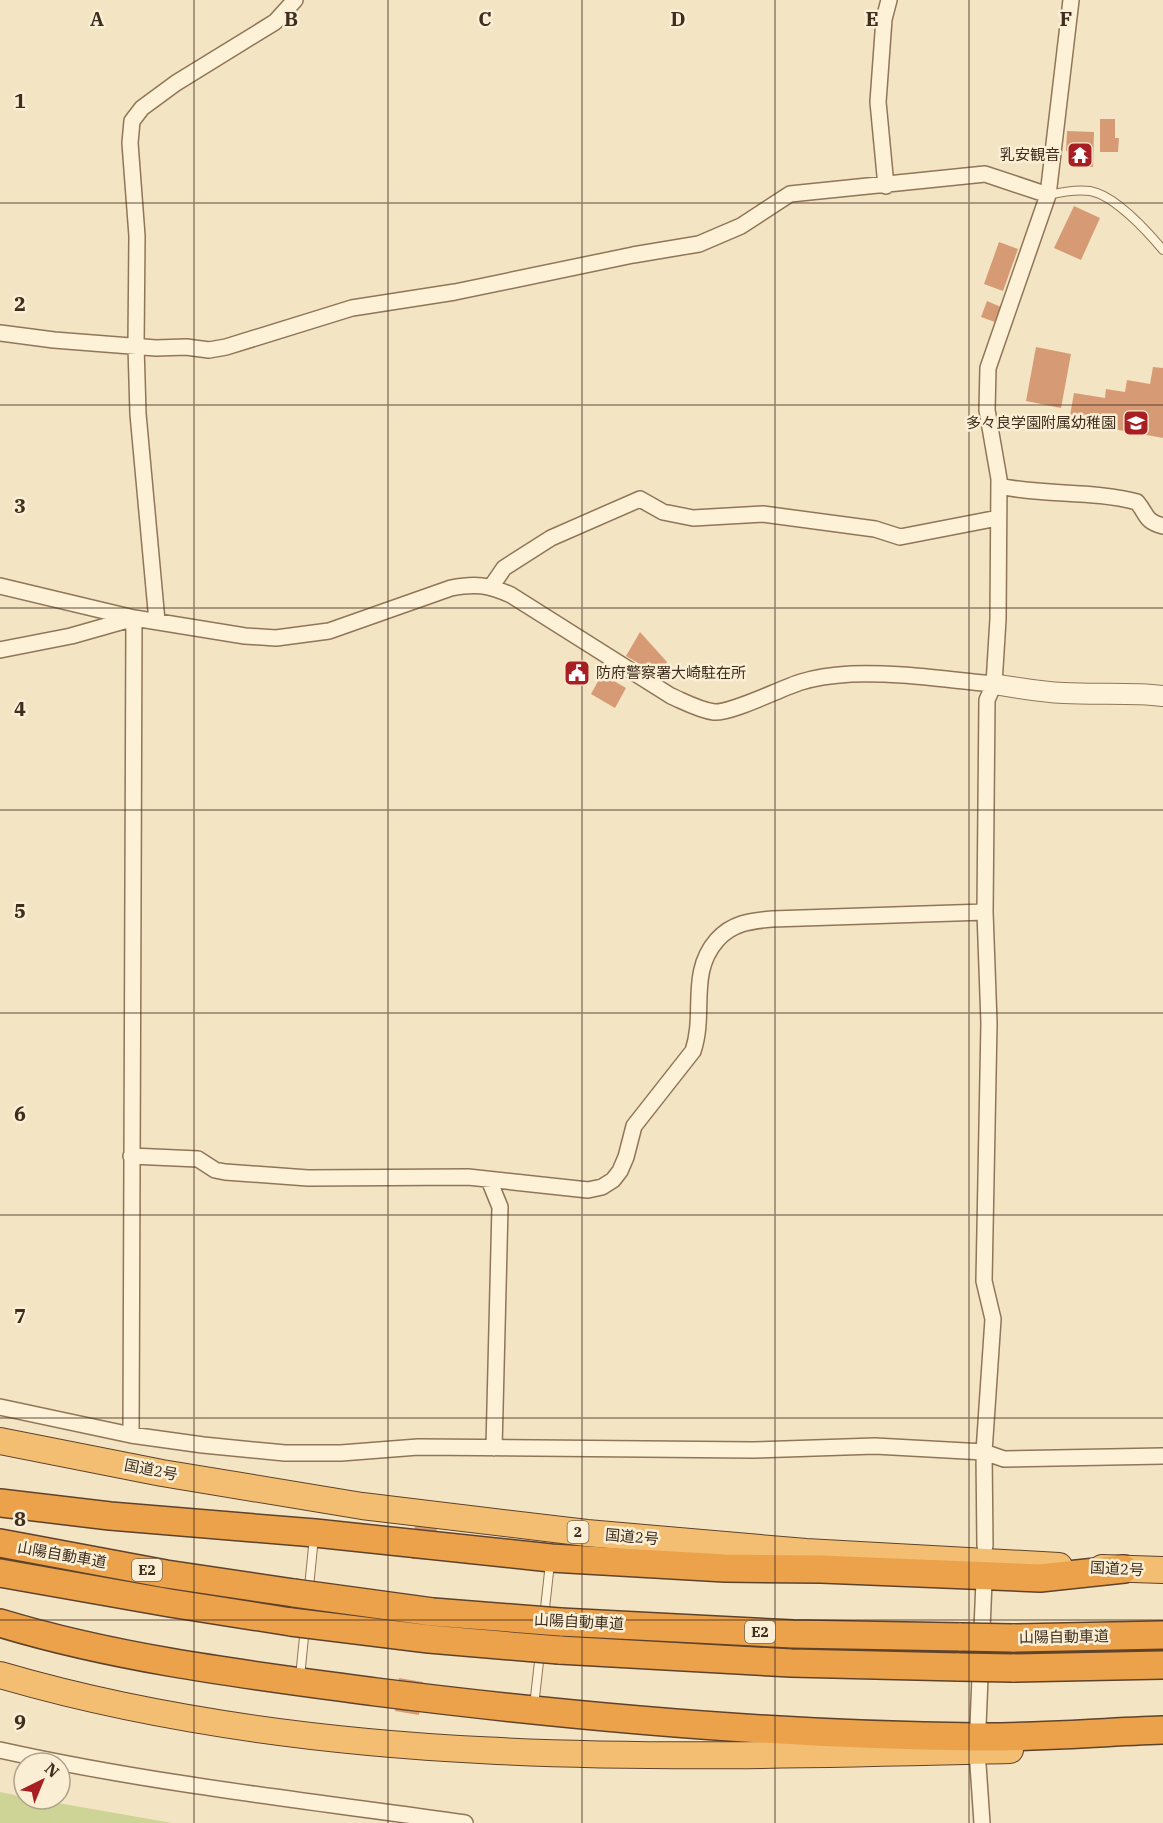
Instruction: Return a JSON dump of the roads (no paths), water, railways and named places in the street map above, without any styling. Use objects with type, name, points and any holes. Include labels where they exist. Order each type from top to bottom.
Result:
[{"type":"highway","name":"国道2号","points":[[0,1441],[162,1473],[350,1504],[587,1533],[806,1552],[1163,1570]]},
{"type":"highway","points":[[0,1503],[110,1516],[315,1533],[551,1558],[725,1568],[821,1569],[1040,1578],[1124,1569]]},
{"type":"highway","name":"山陽自動車道","points":[[0,1543],[166,1574],[434,1612],[551,1635],[791,1663],[1012,1668],[1163,1665]]},
{"type":"highway","name":"山陽自動車道","points":[[0,1573],[291,1622],[429,1639],[551,1635],[793,1634],[1012,1638],[1163,1635]]},
{"type":"highway","points":[[0,1623],[186,1665],[299,1682],[601,1718],[1048,1749],[1163,1742]]},
{"type":"highway","points":[[0,1675],[57,1692],[118,1706],[254,1728],[362,1740],[480,1749],[682,1756],[828,1755],[1163,1730]]},
{"type":"street","points":[[157,621],[138,414],[137,236],[130,143],[132,121],[142,108],[177,83],[275,22],[295,0]]},
{"type":"street","points":[[886,186],[878,102],[884,19],[889,0]]},
{"type":"street","points":[[986,1546],[984,1452],[993,1319],[984,1281],[989,1023],[985,912],[987,700],[994,684],[999,619],[999,486],[987,410],[988,368],[1048,195],[1071,0]]},
{"type":"street","points":[[0,333],[54,340],[156,348],[186,346],[209,350],[226,347],[352,308],[455,292],[633,255],[699,244],[741,226],[790,194],[886,186],[985,174],[1048,195]]},
{"type":"street","points":[[999,486],[1122,498],[1137,502],[1151,523],[1163,526]]},
{"type":"street","points":[[491,587],[504,568],[550,538],[640,500],[663,512],[693,518],[763,514],[875,529],[900,537],[998,518]]},
{"type":"street","points":[[0,586],[134,618],[245,636],[276,638],[329,631],[451,588],[470,584],[491,587],[511,595],[671,696],[694,707],[716,712],[801,682],[834,676],[881,675],[994,684],[1032,691],[1137,693],[1163,696]]},
{"type":"street","points":[[0,650],[71,636],[134,618]]},
{"type":"street","points":[[131,1435],[134,618]]},
{"type":"street","points":[[131,1156],[198,1159],[215,1170],[225,1172],[308,1178],[468,1177],[588,1190],[602,1187],[613,1180],[620,1171],[634,1126],[693,1051],[698,1038],[699,984],[704,960],[710,948],[731,928],[743,923],[772,919],[985,912]]},
{"type":"street","points":[[489,1180],[500,1207],[494,1448]]},
{"type":"street","points":[[0,1407],[131,1435],[285,1454],[341,1453],[418,1447],[753,1450],[875,1446],[984,1452],[1004,1459],[1163,1456]]},
{"type":"street","points":[[982,1823],[977,1744],[984,1581]]},
{"type":"street","points":[[0,1750],[58,1763],[261,1796],[465,1823]]},
{"type":"lane","points":[[1048,195],[1092,191],[1115,204],[1139,222],[1163,250]]},
{"type":"lane","points":[[299,1682],[315,1533]]},
{"type":"lane","points":[[534,1711],[551,1635],[551,1558]]},
{"type":"place","name":"乳安観音","points":[[1080,155]]},
{"type":"place","name":"多々良学園附属幼稚園","points":[[1136,423]]},
{"type":"place","name":"防府警察署大崎駐在所","points":[[577,673]]}]
